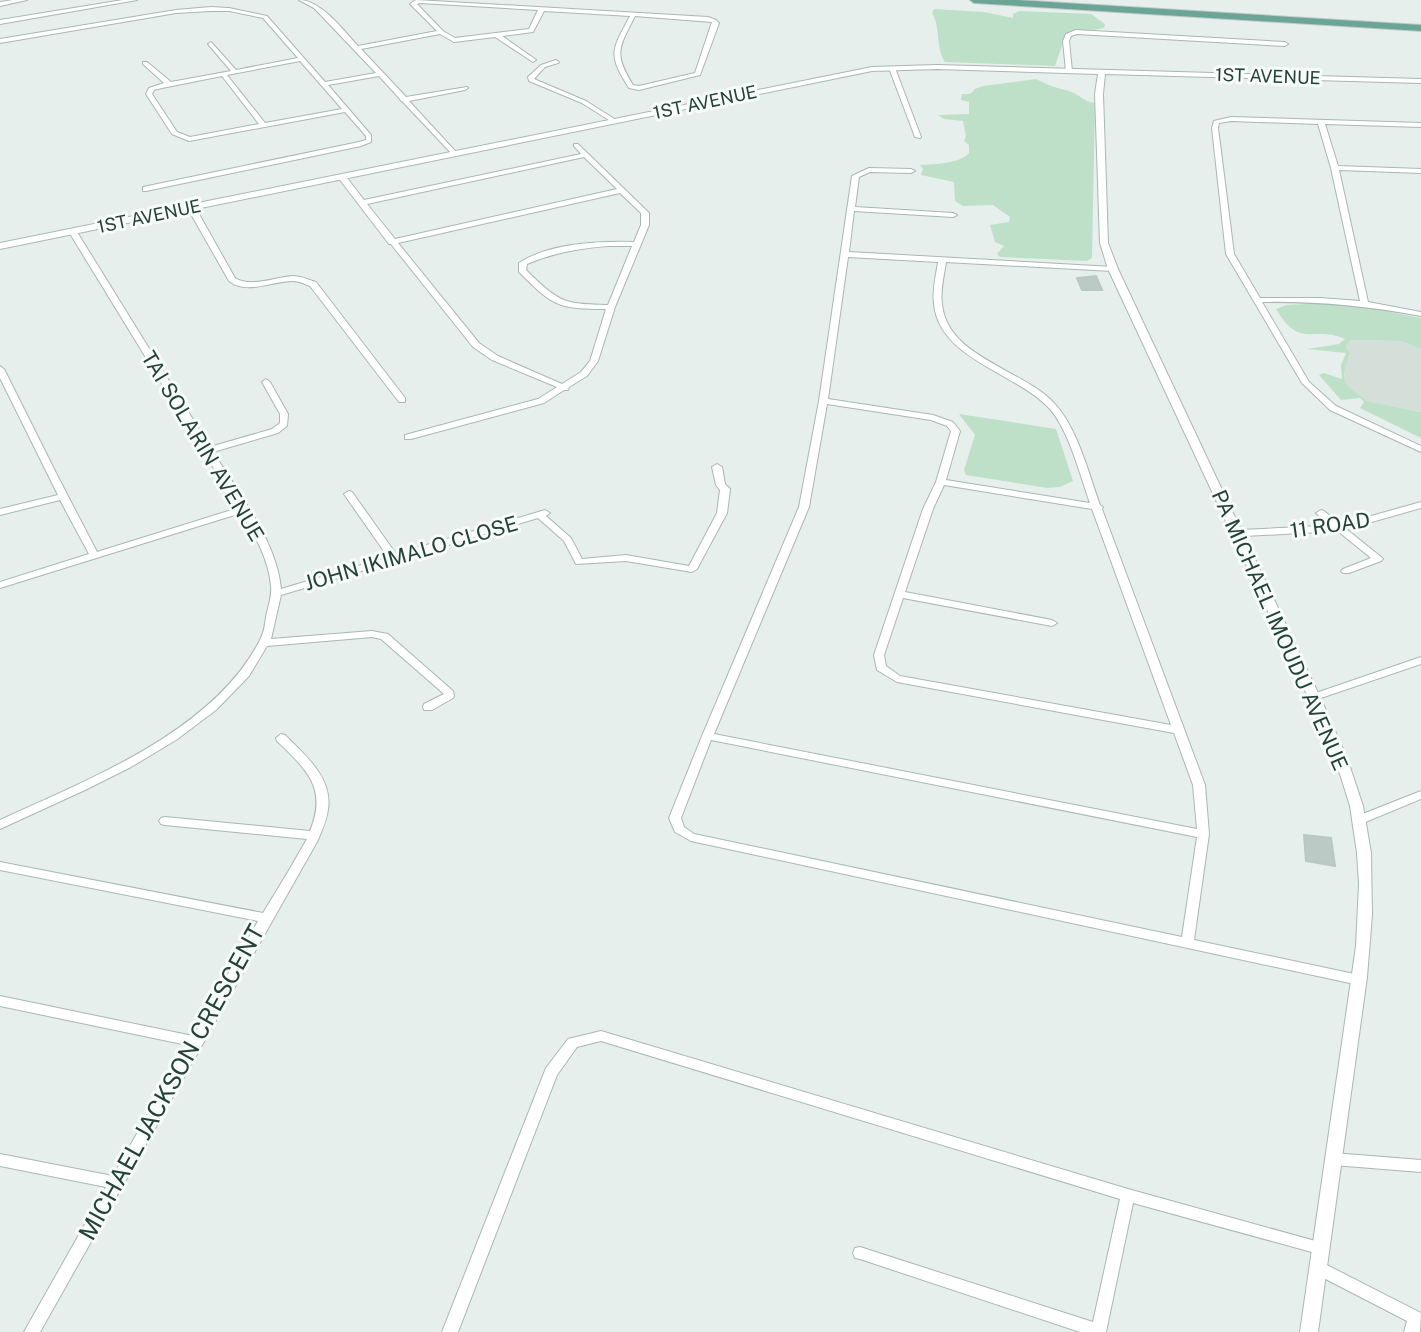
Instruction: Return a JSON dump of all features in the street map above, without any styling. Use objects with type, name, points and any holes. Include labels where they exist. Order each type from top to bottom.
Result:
[{"type":"main road","points":[[974,0],[1421,28]]},
{"type":"street","points":[[0,4],[24,0]]},
{"type":"street","points":[[0,22],[134,0]]},
{"type":"street","points":[[302,0],[316,7],[357,48],[454,153]]},
{"type":"street","points":[[405,0],[414,2],[542,9],[633,15],[714,21],[716,23],[698,74],[663,83],[631,87],[617,66],[615,51],[633,15]]},
{"type":"street","points":[[414,2],[413,5],[441,32],[459,40],[531,31],[542,9]]},
{"type":"street","points":[[0,41],[184,10],[228,8],[248,11],[265,17],[369,136],[369,141],[146,189]]},
{"type":"street","points":[[79,9],[95,25]]},
{"type":"street","points":[[357,48],[441,32]]},
{"type":"street","points":[[1069,71],[1066,41],[1068,36],[1076,32],[1284,44]]},
{"type":"street","points":[[495,34],[533,60]]},
{"type":"street","points":[[211,44],[235,72]]},
{"type":"street","points":[[303,59],[169,84],[151,89],[149,94],[174,134],[183,138],[198,138],[347,110]]},
{"type":"street","points":[[556,62],[543,66],[531,80],[584,102],[614,121]]},
{"type":"street","points":[[145,63],[169,84]]},
{"type":"street","points":[[892,68],[918,137]]},
{"type":"street","name":"1ST AVENUE","points":[[0,246],[832,75],[892,68],[1421,81]]},
{"type":"street","name":"PA MICHAEL IMOUDU AVENUE","points":[[1102,72],[1099,94],[1104,243],[1113,269],[1314,697],[1341,762],[1359,820],[1365,860],[1359,980],[1309,1332]]},
{"type":"street","points":[[223,74],[264,125]]},
{"type":"street","points":[[325,84],[379,74]]},
{"type":"street","points":[[403,100],[465,88]]},
{"type":"street","points":[[1421,125],[1231,119],[1216,122],[1230,254],[1306,383],[1333,408],[1421,449]]},
{"type":"street","points":[[1321,121],[1335,168],[1364,302]]},
{"type":"street","points":[[408,437],[541,401],[584,374],[594,360],[611,307],[645,225],[645,213],[576,145]]},
{"type":"street","points":[[361,203],[585,155]]},
{"type":"street","points":[[1335,168],[1421,171]]},
{"type":"street","points":[[911,171],[861,172],[856,176],[823,401],[804,507],[674,818],[679,829],[691,836],[1359,980]]},
{"type":"street","points":[[341,176],[483,352],[565,388]]},
{"type":"street","points":[[392,242],[623,190]]},
{"type":"street","points":[[191,207],[232,279],[237,283],[251,284],[289,278],[313,285],[402,400]]},
{"type":"street","points":[[851,209],[953,215]]},
{"type":"street","name":"TAI SOLARIN AVENUE","points":[[0,825],[131,761],[185,730],[217,706],[240,683],[265,643],[272,624],[276,593],[272,566],[261,537],[73,232]]},
{"type":"street","points":[[611,307],[560,305],[522,270],[523,263],[592,244],[637,244]]},
{"type":"street","points":[[844,254],[1113,269]]},
{"type":"street","points":[[942,260],[938,308],[947,329],[968,352],[1021,382],[1056,410],[1066,425],[1199,785],[1203,834],[1188,942]]},
{"type":"street","points":[[1256,300],[1317,298],[1364,302],[1421,314]]},
{"type":"street","points":[[0,369],[94,555]]},
{"type":"street","points":[[208,451],[275,431],[284,424],[284,414],[266,382]]},
{"type":"street","points":[[0,391],[10,388]]},
{"type":"street","points":[[823,401],[933,418],[950,424],[956,431],[941,482],[928,509],[879,655],[881,668],[897,679],[1178,730]]},
{"type":"street","name":"JOHN IKIMALO CLOSE","points":[[276,593],[542,514],[568,541],[579,562],[626,558],[692,569],[724,506],[725,489],[721,485],[717,467]]},
{"type":"street","points":[[941,482],[1098,507]]},
{"type":"street","points":[[349,494],[394,558]]},
{"type":"street","points":[[0,512],[63,496]]},
{"type":"street","name":"11 ROAD","points":[[1238,533],[1340,528],[1421,505]]},
{"type":"street","points":[[0,584],[244,509]]},
{"type":"street","points":[[1321,513],[1378,559],[1346,571]]},
{"type":"street","points":[[899,594],[1052,622]]},
{"type":"street","points":[[265,643],[372,634],[384,636],[449,692],[449,696],[428,707]]},
{"type":"street","points":[[1314,697],[1421,660]]},
{"type":"street","points":[[707,736],[1203,834]]},
{"type":"street","points":[[266,918],[313,835],[321,817],[323,795],[311,770],[281,738]]},
{"type":"street","points":[[1359,820],[1421,795]]},
{"type":"street","points":[[165,821],[313,835]]},
{"type":"street","name":"MICHAEL JACKSON CRESCENT","points":[[0,866],[266,918],[32,1332]]},
{"type":"street","points":[[0,1001],[197,1042]]},
{"type":"street","points":[[450,1332],[551,1072],[573,1043],[588,1037],[601,1036],[1128,1195],[1320,1248]]},
{"type":"street","points":[[1333,1159],[1421,1166]]},
{"type":"street","points":[[0,1160],[116,1183]]},
{"type":"street","points":[[860,1253],[1098,1331],[1128,1195]]},
{"type":"street","points":[[1317,1267],[1416,1324]]},
{"type":"shaded area","points":[[1350,340],[1401,341],[1421,349],[1421,412],[1367,401],[1349,387],[1344,373],[1350,355],[1346,346]]},
{"type":"green space","points":[[934,9],[984,12],[1013,18],[1013,14],[1020,11],[1091,14],[1105,24],[1104,28],[1066,34],[1055,66],[945,62],[932,13]]},
{"type":"green space","points":[[1036,79],[1095,103],[1092,258],[1087,261],[1000,257],[997,254],[1004,246],[995,242],[990,225],[1009,222],[1010,217],[993,205],[963,206],[955,201],[954,182],[921,175],[923,169],[920,165],[953,161],[969,153],[969,145],[964,141],[966,136],[963,121],[944,119],[938,115],[969,114],[969,102],[961,100],[962,94],[970,94],[983,86]]},
{"type":"green space","points":[[1287,305],[1353,305],[1421,318],[1421,349],[1401,341],[1351,340],[1346,346],[1350,354],[1344,373],[1349,387],[1367,401],[1421,412],[1421,438],[1360,408],[1364,402],[1360,398],[1341,400],[1319,375],[1324,373],[1342,379],[1341,365],[1346,353],[1307,349],[1339,344],[1345,339],[1334,335],[1300,333],[1292,329],[1276,309]]},
{"type":"green space","points":[[959,414],[1056,429],[1073,481],[1060,487],[1047,488],[966,475],[964,470],[975,435]]},
{"type":"building","points":[[1096,276],[1102,290],[1082,290],[1077,278]]},
{"type":"building","points":[[1304,835],[1331,838],[1335,866],[1306,861]]}]
